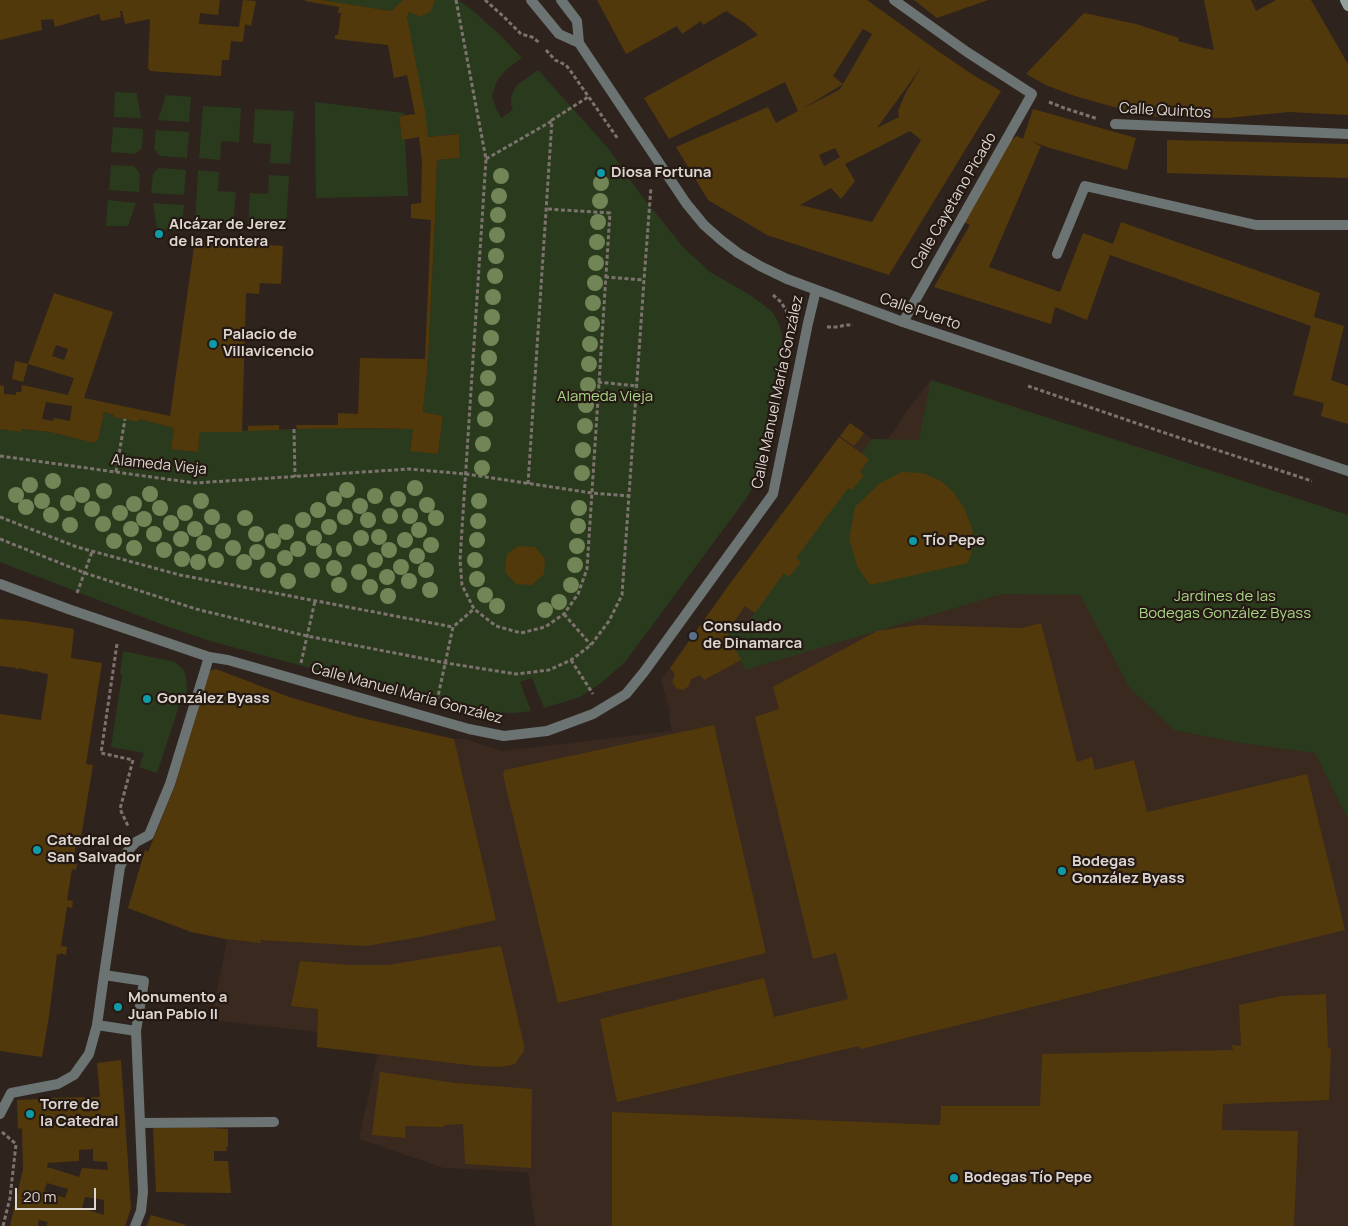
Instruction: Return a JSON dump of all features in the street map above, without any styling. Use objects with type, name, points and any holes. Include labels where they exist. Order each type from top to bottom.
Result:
[{"type":"main road","points":[[1345,0],[1348,6]]},
{"type":"street","name":"Calle Puerto","points":[[532,0],[559,34],[579,43]]},
{"type":"street","name":"Calle Puerto","points":[[561,0],[577,21],[579,43],[686,203],[704,225],[738,253],[760,266],[816,290],[903,322],[1348,472]]},
{"type":"street","points":[[894,0],[967,52],[1032,94]]},
{"type":"street","name":"Calle Cayetano Picado","points":[[903,322],[1032,94]]},
{"type":"street","name":"Calle Quintos","points":[[1115,124],[1348,134]]},
{"type":"street","points":[[1057,254],[1085,186],[1256,225],[1348,225]]},
{"type":"street","name":"Calle Manuel María González","points":[[0,584],[209,657],[228,660],[468,729],[504,736],[547,731],[593,714],[626,694],[773,494],[816,290]]},
{"type":"street","points":[[0,1114],[11,1093],[58,1084],[74,1075],[89,1054],[97,1025],[120,867],[126,854],[136,842],[149,835],[170,784],[209,657]]},
{"type":"street","points":[[104,975],[144,981],[136,1031],[143,1192],[141,1211],[135,1226]]},
{"type":"street","points":[[97,1025],[136,1031]]},
{"type":"street","points":[[140,1123],[274,1122]]},
{"type":"path","points":[[456,0],[486,159],[460,560],[462,585],[474,609],[496,626],[521,632],[545,628],[564,614],[578,594],[587,569],[610,213],[547,208]]},
{"type":"path","name":"Calle Quintos","points":[[1032,94],[1064,108],[1115,124]]},
{"type":"path","points":[[486,159],[588,97]]},
{"type":"path","points":[[528,484],[552,120]]},
{"type":"path","points":[[0,540],[84,573],[196,609],[307,636],[446,663],[516,674],[548,670],[571,660],[591,645],[609,621],[622,595],[651,187]]},
{"type":"path","points":[[605,277],[644,280]]},
{"type":"path","points":[[598,382],[636,386]]},
{"type":"path","points":[[116,472],[125,419]]},
{"type":"path","points":[[294,429],[295,477]]},
{"type":"path","name":"Alameda Vieja","points":[[0,456],[195,483],[409,469],[466,474],[592,493],[629,496]]},
{"type":"path","points":[[0,517],[92,552],[180,575],[453,627]]},
{"type":"path","points":[[71,610],[92,552]]},
{"type":"path","points":[[297,680],[315,601]]},
{"type":"path","points":[[433,718],[453,627],[474,609]]},
{"type":"path","points":[[564,614],[591,645]]},
{"type":"path","points":[[119,627],[101,753],[133,760],[120,809],[136,842]]},
{"type":"path","points":[[571,660],[603,709]]},
{"type":"path","points":[[0,1130],[16,1144],[10,1198],[3,1226]]},
{"type":"shaded area","name":"Bodegas González Byass","points":[[931,380],[1348,515],[1348,1226],[535,1226],[528,1172],[444,1168],[359,1139],[381,1039],[211,1020],[227,940],[191,932],[128,908],[175,786],[209,671],[216,669],[289,697],[357,717],[454,739],[465,739],[503,751],[672,731],[669,718],[670,712],[660,680],[729,585],[850,423],[880,445],[884,444]]},
{"type":"green space","points":[[322,0],[403,0],[391,11]]},
{"type":"green space","name":"Alameda Vieja","points":[[435,0],[458,0],[500,35],[522,58],[507,69],[496,83],[492,96],[501,118],[513,110],[511,98],[517,85],[538,70],[608,148],[641,195],[683,247],[710,272],[750,295],[773,313],[782,336],[782,346],[754,485],[748,496],[625,662],[601,683],[580,697],[544,708],[532,678],[520,682],[531,711],[514,713],[465,710],[210,641],[163,625],[0,562],[0,429],[50,432],[94,443],[98,440],[104,412],[114,415],[113,417],[138,422],[139,419],[174,428],[172,449],[198,452],[200,432],[330,428],[413,429],[410,450],[438,454],[443,416],[423,412],[428,359],[437,160],[460,158],[459,134],[428,137],[407,17],[409,12],[420,17]]},
{"type":"green space","points":[[115,92],[137,93],[141,118],[114,117]]},
{"type":"green space","points":[[166,95],[191,97],[189,122],[158,120]]},
{"type":"green space","points":[[315,102],[404,113],[404,115],[399,117],[402,140],[405,140],[408,196],[316,198]]},
{"type":"green space","points":[[203,106],[241,108],[239,142],[221,141],[220,160],[199,158]]},
{"type":"green space","points":[[255,109],[294,111],[290,164],[270,163],[271,144],[253,143]]},
{"type":"green space","points":[[113,127],[143,129],[142,148],[135,154],[111,152]]},
{"type":"green space","points":[[156,130],[189,132],[187,158],[160,156],[154,149]]},
{"type":"green space","points":[[111,165],[134,166],[140,174],[139,192],[109,190]]},
{"type":"green space","points":[[159,168],[186,170],[184,195],[151,193],[153,174]]},
{"type":"green space","points":[[198,170],[219,172],[218,191],[236,192],[233,226],[195,223]]},
{"type":"green space","points":[[269,175],[289,176],[286,228],[248,227],[250,193],[268,194]]},
{"type":"green space","points":[[108,200],[136,203],[128,226],[106,226]]},
{"type":"green space","points":[[153,203],[184,205],[181,231],[157,229]]},
{"type":"green space","name":"Jardines de las Bodegas González Byass","points":[[931,380],[1348,515],[1348,820],[1315,753],[1241,743],[1174,730],[1130,688],[1080,595],[1002,594],[745,670],[727,632],[747,624],[872,439],[919,440]]},
{"type":"green space","points":[[123,651],[175,662],[183,669],[186,677],[187,691],[183,694],[157,773],[139,767],[144,753],[111,747],[122,675],[120,674]]},
{"type":"building","points":[[0,0],[220,0],[218,15],[200,13],[199,24],[239,27],[243,0],[256,1],[251,26],[245,24],[243,42],[231,41],[229,60],[222,60],[221,76],[150,71],[148,68],[150,19],[125,24],[122,11],[120,11],[121,17],[101,21],[99,14],[55,27],[53,19],[41,20],[42,30],[0,40]]},
{"type":"building","points":[[305,0],[322,0],[391,11],[403,0],[435,0],[431,11],[420,17],[409,12],[407,17],[425,111],[428,137],[459,134],[460,158],[437,160],[428,359],[423,412],[443,416],[438,454],[410,451],[413,429],[297,429],[296,425],[338,425],[338,413],[358,414],[360,358],[425,359],[431,220],[411,218],[411,204],[421,203],[422,162],[419,137],[402,140],[399,116],[415,114],[407,75],[394,78],[388,45],[335,39],[335,35],[338,35],[341,13],[338,13],[339,7]]},
{"type":"building","points":[[597,0],[867,0],[973,75],[1001,91],[889,275],[767,235],[708,200],[676,147],[768,107],[776,123],[798,111],[785,82],[669,139],[644,98],[758,35],[746,24],[726,11],[703,25],[701,21],[682,34],[677,26],[626,54]],"holes":[[[863,29],[872,34],[843,84],[833,76]],[[922,66],[906,92],[898,111],[899,117],[877,128]],[[843,84],[839,90],[802,109]],[[910,131],[921,140],[872,222],[800,205],[831,188],[841,199],[855,181],[845,164]],[[835,148],[840,157],[824,166],[819,155]]]},
{"type":"building","points":[[914,0],[988,0],[937,18]]},
{"type":"building","points":[[1204,0],[1251,0],[1256,11],[1276,0],[1311,0],[1348,64],[1348,115],[1289,112],[1227,118],[1160,117],[1139,114],[1075,96],[1048,86],[1026,74],[1084,13],[1136,24],[1179,38],[1178,41],[1214,50]]},
{"type":"building","points":[[1033,109],[1136,138],[1127,170],[1031,141],[1041,146],[989,267],[1060,292],[1083,233],[1113,244],[1121,222],[1320,293],[1314,317],[1344,326],[1331,380],[1348,386],[1348,424],[1321,416],[1324,403],[1293,395],[1311,326],[1110,255],[1087,320],[1055,307],[1051,324],[934,287],[970,225],[964,222],[1008,142],[1017,136],[1023,139]]},
{"type":"building","points":[[1167,140],[1348,144],[1348,178],[1167,173]]},
{"type":"building","points":[[195,240],[283,246],[281,284],[260,283],[259,294],[246,293],[242,432],[200,432],[198,452],[171,449],[174,428],[139,419],[138,422],[113,417],[114,415],[104,412],[98,440],[94,443],[50,432],[21,429],[21,432],[0,429],[0,385],[4,386],[4,394],[16,395],[16,392],[21,392],[22,385],[68,395],[74,378],[28,364],[54,293],[113,312],[84,398],[170,416]],"holes":[[[56,345],[68,349],[64,360],[52,356]],[[46,402],[72,406],[70,421],[54,418],[53,421],[42,419]]]},
{"type":"building","points":[[15,361],[28,364],[23,382],[12,379]]},
{"type":"building","points":[[850,423],[864,433],[854,446],[840,436]]},
{"type":"building","points":[[279,425],[279,430],[248,431],[248,426]]},
{"type":"building","points":[[839,437],[869,459],[860,472],[864,475],[852,490],[848,488],[796,558],[801,562],[789,577],[784,573],[755,613],[745,606],[727,632],[741,660],[704,680],[700,675],[691,679],[689,686],[683,690],[676,688],[672,682],[675,674],[670,668]]},
{"type":"building","points":[[902,472],[923,473],[941,481],[954,493],[964,508],[972,528],[974,544],[968,563],[870,585],[858,568],[849,539],[855,507],[879,484]]},
{"type":"building","points":[[518,546],[535,547],[545,559],[544,574],[532,585],[516,584],[505,572],[507,554]]},
{"type":"building","name":"Catedral de San Salvador","points":[[0,619],[74,629],[71,658],[102,663],[86,764],[93,765],[81,837],[77,837],[73,863],[77,864],[76,870],[72,869],[67,900],[73,901],[72,908],[67,907],[61,946],[67,947],[66,955],[57,954],[42,1057],[0,1051],[0,714],[41,720],[48,675],[19,668],[0,666]]},
{"type":"building","name":"Bodegas González Byass","points":[[1041,623],[1077,762],[1092,757],[1095,770],[1134,760],[1147,812],[1307,774],[1345,930],[861,1049],[859,1046],[617,1102],[600,1019],[764,978],[774,1017],[848,999],[836,953],[813,959],[755,717],[779,709],[773,687],[877,631],[918,625],[1022,628]]},
{"type":"building","points":[[216,669],[289,697],[357,717],[454,739],[496,920],[420,937],[366,946],[260,940],[261,943],[191,932],[128,908],[145,850],[148,852],[175,786],[209,671]]},
{"type":"building","points":[[714,725],[766,953],[558,1003],[503,775],[505,770]]},
{"type":"building","points":[[501,946],[524,1045],[524,1051],[515,1064],[501,1067],[477,1066],[317,1047],[318,1009],[291,1006],[300,961],[349,965],[388,965]]},
{"type":"building","name":"Bodegas Tío Pepe","points":[[1326,994],[1328,1048],[1331,1048],[1329,1100],[1223,1104],[1222,1130],[1298,1131],[1294,1226],[612,1226],[612,1112],[940,1125],[941,1106],[1040,1106],[1042,1054],[1233,1050],[1232,1045],[1241,1046],[1239,1005],[1282,996]]},
{"type":"building","points":[[121,1060],[131,1208],[125,1226],[46,1226],[48,1222],[39,1220],[38,1226],[10,1226],[23,1169],[22,1128],[18,1129],[17,1100],[100,1097],[97,1063]],"holes":[[[93,1149],[93,1161],[107,1162],[108,1170],[82,1168],[79,1177],[47,1168],[48,1163],[79,1161],[79,1150]],[[47,1183],[68,1189],[65,1198],[44,1191]],[[85,1197],[104,1200],[104,1215],[82,1208]]]},
{"type":"building","points":[[380,1072],[456,1083],[532,1089],[531,1168],[465,1164],[463,1124],[445,1125],[444,1127],[405,1126],[406,1138],[372,1135]]},
{"type":"building","points":[[196,1127],[228,1129],[227,1151],[214,1151],[214,1161],[228,1161],[231,1193],[156,1192],[153,1128]]},
{"type":"building","points":[[151,1215],[186,1225],[186,1226],[147,1226]]},
{"type":"place","name":"Diosa Fortuna","points":[[601,173]]},
{"type":"place","name":"Alcázar de Jerez de la Frontera","points":[[159,234]]},
{"type":"place","name":"Palacio de Villavicencio","points":[[213,344]]},
{"type":"place","name":"Tío Pepe","points":[[913,541]]},
{"type":"place","name":"Consulado de Dinamarca","points":[[693,636]]},
{"type":"place","name":"González Byass","points":[[147,699]]},
{"type":"place","name":"Catedral de San Salvador","points":[[37,850]]},
{"type":"place","name":"Bodegas González Byass","points":[[1062,871]]},
{"type":"place","name":"Monumento a Juan Pablo II","points":[[118,1007]]},
{"type":"place","name":"Torre de la Catedral","points":[[30,1114]]},
{"type":"place","name":"Bodegas Tío Pepe","points":[[954,1178]]}]
